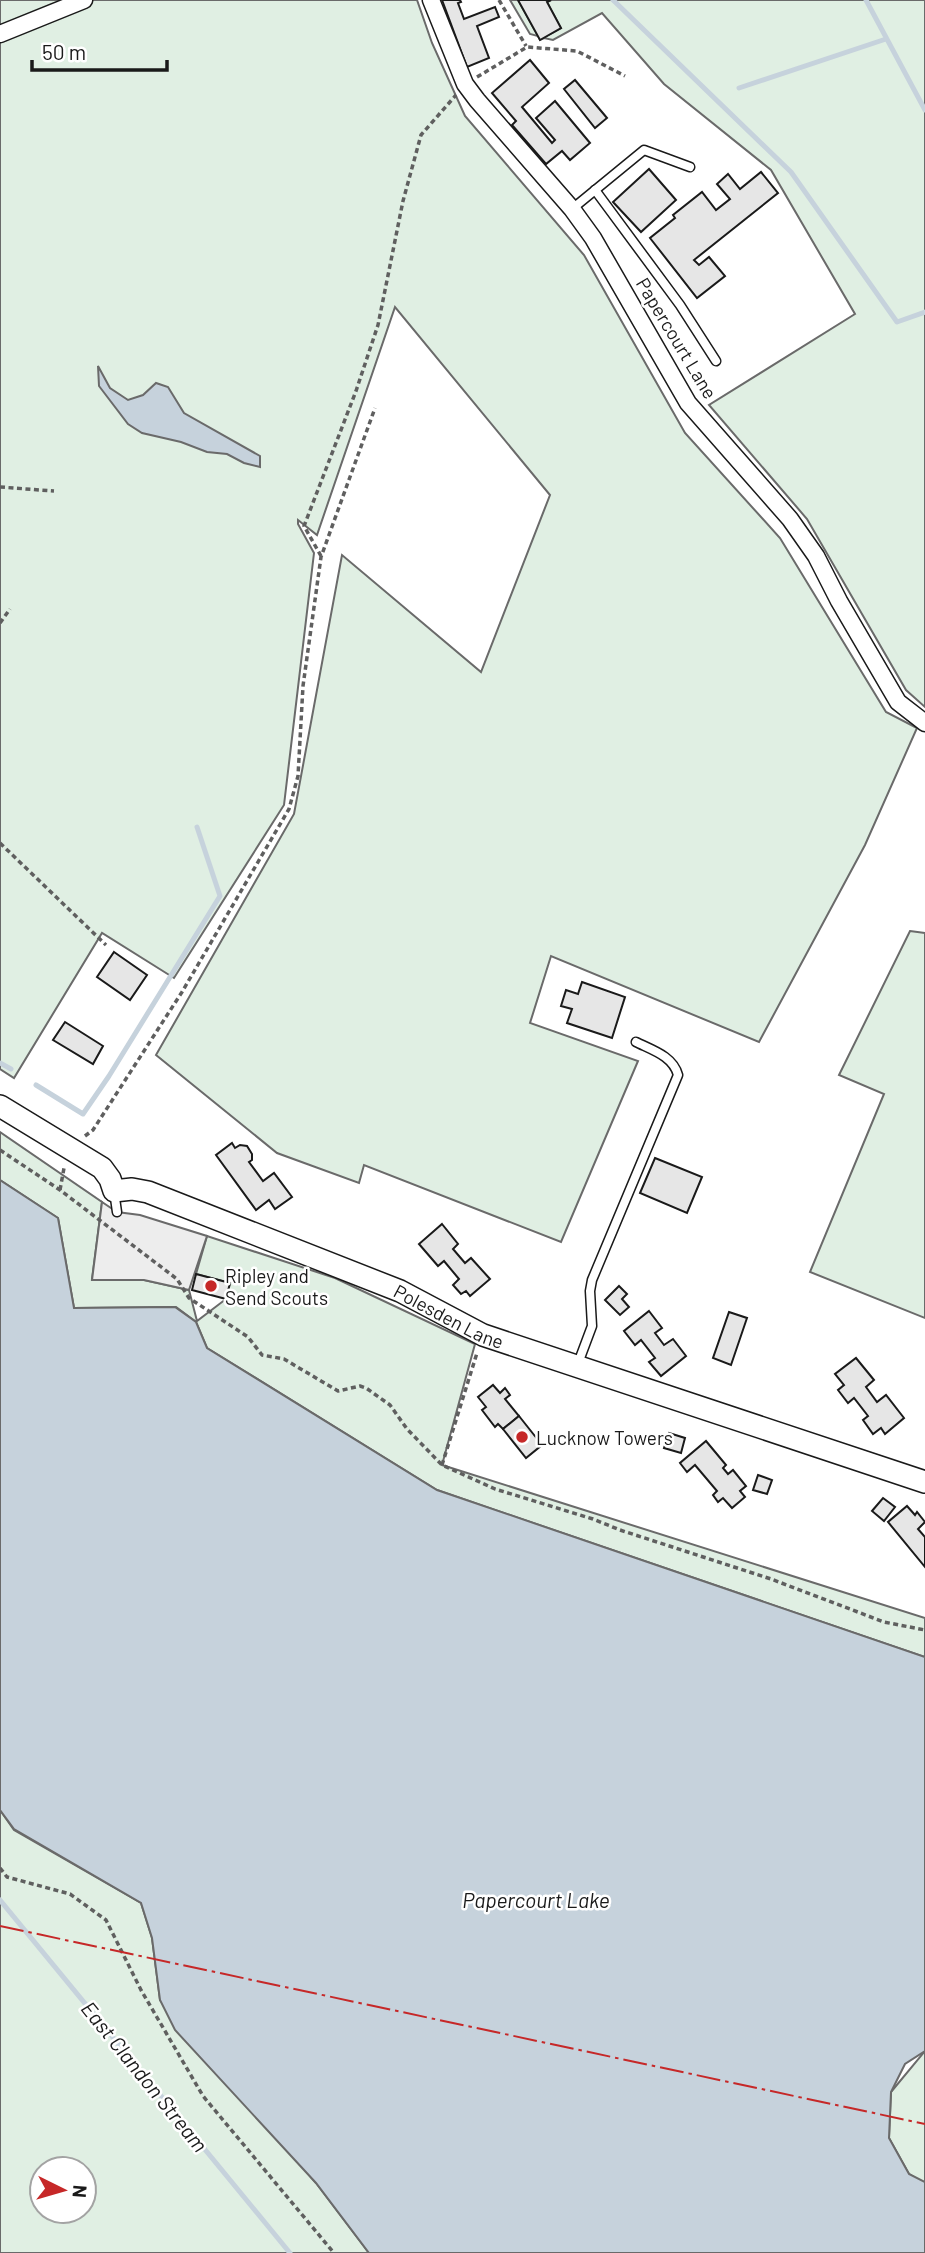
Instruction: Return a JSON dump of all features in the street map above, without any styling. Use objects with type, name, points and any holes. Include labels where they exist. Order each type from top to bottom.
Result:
[{"type":"street","points":[[0,34],[83,0]]},
{"type":"street","name":"Papercourt Lane","points":[[431,0],[465,84],[572,209],[593,238],[688,403],[790,519],[817,556],[839,601],[898,702],[925,723]]},
{"type":"street","name":"Polesden Lane","points":[[0,1106],[102,1168],[110,1180],[115,1202],[132,1189],[148,1192],[400,1291],[483,1335],[925,1482]]},
{"type":"lane","points":[[572,209],[644,150],[690,167]]},
{"type":"lane","points":[[595,190],[680,305],[716,361]]},
{"type":"lane","points":[[577,1366],[592,1326],[592,1280],[678,1075],[676,1066],[670,1060],[636,1042]]},
{"type":"path","points":[[499,0],[527,47]]},
{"type":"path","points":[[321,557],[304,526],[356,391],[378,324],[403,201],[421,135],[465,84],[527,47],[577,51],[625,76]]},
{"type":"path","points":[[66,1147],[93,1130],[182,992],[289,809],[298,776],[303,686],[321,557],[375,408]]},
{"type":"path","points":[[0,487],[54,491]]},
{"type":"path","points":[[0,623],[10,609]]},
{"type":"path","points":[[0,843],[106,945]]},
{"type":"path","points":[[0,1150],[60,1190],[177,1279],[189,1298],[248,1337],[262,1355],[284,1359],[338,1391],[360,1386],[366,1388],[390,1405],[407,1429],[442,1465],[495,1489],[771,1579],[884,1622],[925,1630]]},
{"type":"path","points":[[442,1465],[483,1335]]},
{"type":"path","points":[[0,1868],[7,1877],[70,1894],[106,1920],[141,1990],[203,2096],[334,2253]]},
{"type":"green space","points":[[0,0],[417,0],[432,43],[465,116],[584,255],[685,433],[780,538],[886,712],[917,728],[865,845],[759,1042],[551,956],[530,1023],[638,1061],[561,1242],[364,1165],[359,1183],[277,1153],[156,1055],[294,814],[342,555],[481,672],[550,495],[395,307],[317,535],[298,520],[314,553],[284,805],[174,978],[102,933],[14,1078],[0,1069]]},
{"type":"green space","points":[[510,0],[518,0],[538,36],[530,34]]},
{"type":"green space","points":[[551,0],[925,0],[925,707],[906,690],[807,519],[709,405],[855,314],[771,170],[664,84],[602,13],[553,40],[540,40],[538,36],[543,38],[561,28],[547,2]]},
{"type":"green space","points":[[910,931],[925,933],[925,1318],[810,1272],[884,1094],[839,1075]]},
{"type":"green space","points":[[0,1132],[102,1202],[92,1279],[144,1280],[189,1290],[197,1321],[226,1299],[230,1283],[196,1274],[207,1236],[335,1278],[475,1344],[442,1465],[925,1618],[925,1657],[437,1490],[207,1348],[196,1322],[176,1307],[74,1308],[58,1218],[0,1180]]},
{"type":"green space","points":[[0,1810],[14,1830],[141,1903],[152,1938],[160,2000],[316,2183],[369,2253],[0,2253]]},
{"type":"green space","points":[[925,2051],[925,2184],[909,2174],[889,2138],[891,2092]]},
{"type":"shaded area","points":[[102,1202],[117,1212],[140,1215],[207,1236],[189,1290],[144,1280],[92,1280]]},
{"type":"water","points":[[98,366],[110,388],[128,400],[143,395],[156,383],[168,387],[184,413],[260,456],[260,467],[244,463],[227,454],[207,452],[181,442],[142,433],[128,424],[99,386]]},
{"type":"water","name":"Papercourt Lake","points":[[0,1180],[58,1218],[74,1308],[175,1307],[196,1322],[207,1348],[437,1490],[925,1657],[925,2051],[905,2064],[891,2092],[889,2138],[909,2174],[925,2182],[925,2253],[369,2253],[316,2183],[175,2030],[160,2000],[152,1938],[141,1903],[14,1829],[0,1810]]},
{"type":"building","points":[[442,0],[460,0],[458,3],[464,19],[495,7],[499,17],[477,26],[489,58],[467,67]]},
{"type":"building","points":[[518,0],[551,0],[547,2],[561,28],[540,40]]},
{"type":"building","points":[[530,60],[549,83],[522,107],[552,143],[555,140],[536,118],[555,101],[590,143],[570,160],[562,151],[546,164],[512,125],[516,121],[492,93]]},
{"type":"building","points":[[575,80],[607,118],[595,128],[564,89]]},
{"type":"building","points":[[649,169],[676,200],[641,232],[613,202]]},
{"type":"building","points":[[761,172],[778,193],[694,260],[699,265],[709,257],[725,276],[697,298],[650,238],[702,192],[716,210],[730,199],[717,184],[728,174],[740,189]]},
{"type":"building","points":[[114,952],[147,975],[130,1000],[97,977]]},
{"type":"building","points":[[582,982],[625,997],[612,1038],[567,1023],[572,1009],[561,1006],[566,990],[578,994]]},
{"type":"building","points":[[65,1022],[103,1046],[93,1064],[53,1040]]},
{"type":"building","points":[[232,1143],[235,1148],[240,1145],[247,1146],[252,1154],[252,1160],[249,1162],[263,1181],[274,1173],[292,1197],[275,1209],[269,1200],[256,1210],[216,1155]]},
{"type":"building","points":[[655,1158],[702,1177],[687,1213],[640,1193]]},
{"type":"building","points":[[442,1224],[458,1244],[453,1249],[465,1263],[471,1258],[490,1279],[470,1296],[466,1291],[461,1294],[453,1285],[459,1279],[444,1261],[438,1266],[419,1244]]},
{"type":"building","name":"Ripley and Send Scouts","points":[[196,1274],[230,1283],[226,1299],[192,1290]]},
{"type":"building","points":[[619,1286],[627,1294],[622,1299],[629,1307],[620,1315],[605,1300]]},
{"type":"building","points":[[649,1311],[662,1328],[655,1333],[664,1345],[673,1339],[686,1356],[661,1376],[649,1362],[655,1358],[641,1340],[635,1345],[624,1331]]},
{"type":"building","points":[[729,1312],[747,1318],[731,1365],[713,1358]]},
{"type":"building","points":[[856,1358],[874,1380],[866,1387],[877,1402],[886,1395],[904,1418],[885,1434],[881,1428],[873,1434],[863,1420],[868,1416],[854,1398],[848,1403],[838,1390],[844,1385],[835,1374]]},
{"type":"building","points":[[493,1385],[500,1393],[505,1388],[510,1395],[505,1399],[519,1416],[503,1429],[498,1424],[495,1427],[482,1410],[486,1407],[478,1397]]},
{"type":"building","name":"Lucknow Towers","points":[[519,1416],[542,1445],[526,1458],[503,1429]]},
{"type":"building","points":[[669,1433],[685,1438],[681,1453],[664,1448]]},
{"type":"building","points":[[706,1441],[726,1465],[723,1468],[728,1474],[733,1470],[746,1486],[740,1491],[745,1497],[732,1508],[723,1498],[718,1502],[713,1495],[717,1491],[695,1465],[687,1472],[680,1463]]},
{"type":"building","points":[[758,1475],[772,1480],[767,1494],[753,1490]]},
{"type":"building","points":[[883,1498],[895,1507],[884,1521],[872,1511]]},
{"type":"building","points":[[907,1506],[915,1515],[917,1512],[925,1522],[918,1529],[925,1537],[925,1567],[888,1522]]},
{"type":"waterway","points":[[613,0],[791,172],[897,322],[925,312]]},
{"type":"waterway","points":[[866,0],[925,110]]},
{"type":"waterway","points":[[739,88],[886,39]]},
{"type":"waterway","points":[[36,1085],[83,1114],[109,1076],[220,896],[197,827]]},
{"type":"waterway","points":[[0,1063],[11,1069]]},
{"type":"waterway","name":"East Clandon Stream","points":[[0,1900],[290,2253]]},
{"type":"power","points":[[0,1926],[925,2124]]},
{"type":"place","name":"Ripley and Send Scouts","points":[[211,1286]]},
{"type":"place","name":"Lucknow Towers","points":[[522,1437]]}]
